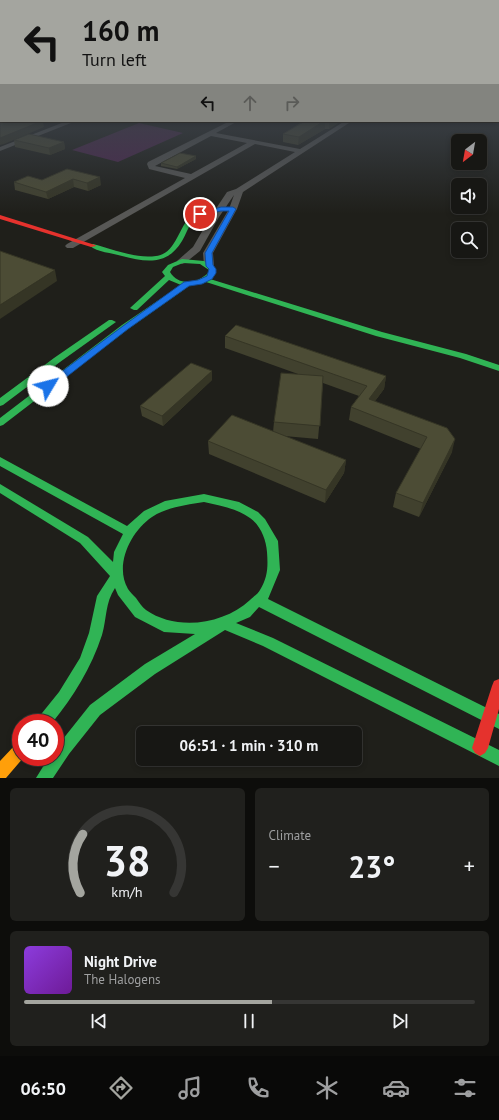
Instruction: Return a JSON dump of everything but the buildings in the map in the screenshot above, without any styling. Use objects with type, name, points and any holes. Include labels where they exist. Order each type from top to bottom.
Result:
[{"type":"street","points":[[0,149],[20,141]]},
{"type":"street","points":[[192,177],[152,167],[151,164],[196,141]]},
{"type":"street","points":[[250,141],[301,151]]},
{"type":"street","points":[[168,278],[165,274],[169,266],[182,261],[197,249],[215,216],[230,194],[239,191],[316,141]]},
{"type":"street","points":[[70,246],[254,142]]},
{"type":"street","points":[[156,275],[179,283],[187,284],[205,280],[210,277],[214,269],[208,253],[233,209],[233,204],[239,194],[239,191]]},
{"type":"street","points":[[0,217],[142,258],[162,258],[173,248],[193,218],[200,214],[221,209],[233,209]]},
{"type":"street","points":[[0,224],[134,266]]},
{"type":"street","points":[[182,261],[198,261],[214,269]]},
{"type":"street","points":[[0,403],[58,360],[140,304],[168,278]]},
{"type":"street","points":[[205,280],[379,334],[463,356],[499,368]]},
{"type":"street","points":[[0,423],[126,327],[187,284]]},
{"type":"street","points":[[262,288],[283,296],[328,308]]},
{"type":"street","points":[[432,338],[499,359]]},
{"type":"street","points":[[0,461],[128,532]]},
{"type":"street","points":[[0,488],[84,540],[117,575]]},
{"type":"street","points":[[44,778],[64,749],[95,710],[150,669],[224,624],[244,614],[259,601],[269,586],[275,570],[275,554],[271,538],[263,525],[252,514],[238,506],[221,500],[204,498],[186,499],[169,503],[153,510],[128,532],[120,548],[116,565],[117,575],[118,582],[126,599],[139,613],[157,623],[178,629],[201,629],[224,624],[268,642],[499,758]]},
{"type":"street","points":[[50,714],[64,696],[86,661],[96,634],[103,596],[117,575]]},
{"type":"street","points":[[259,601],[499,722]]},
{"type":"street","points":[[480,748],[499,686]]},
{"type":"street","points":[[0,773],[12,759]]},
{"type":"shaded area","points":[[94,141],[164,141],[118,162],[72,150]]},
{"type":"traffic: fast","points":[[93,246],[138,257],[162,257],[176,245],[192,219],[221,209]]},
{"type":"traffic: fast","points":[[182,261],[202,262],[212,269],[212,273],[205,280],[195,284],[183,284],[173,280],[166,272],[170,266],[182,261]]},
{"type":"traffic: fast","points":[[134,308],[167,278]]},
{"type":"traffic: fast","points":[[205,280],[379,334],[463,356],[499,368]]},
{"type":"traffic: fast","points":[[0,423],[125,327],[187,284]]},
{"type":"traffic: fast","points":[[0,403],[57,360],[112,322]]},
{"type":"traffic: fast","points":[[0,461],[128,532]]},
{"type":"traffic: fast","points":[[0,488],[84,540],[117,575],[103,596],[96,633],[86,661],[64,697],[50,714]]},
{"type":"traffic: fast","points":[[204,498],[235,505],[254,515],[261,522],[272,541],[274,570],[265,594],[245,613],[220,624],[192,629],[164,626],[140,613],[122,591],[117,572],[120,552],[131,529],[148,514],[169,504],[204,498]]},
{"type":"traffic: fast","points":[[259,601],[499,722]]},
{"type":"traffic: fast","points":[[44,778],[64,749],[95,710],[150,669],[224,624],[268,642],[499,758]]},
{"type":"traffic: slow","points":[[0,773],[12,759]]},
{"type":"traffic: jam","points":[[0,217],[93,246]]},
{"type":"traffic: jam","points":[[480,748],[499,686]]},
{"type":"route","points":[[48,386],[126,327],[187,284],[193,284],[210,277],[212,269],[210,266],[208,253],[233,209],[221,209],[200,214]]}]
